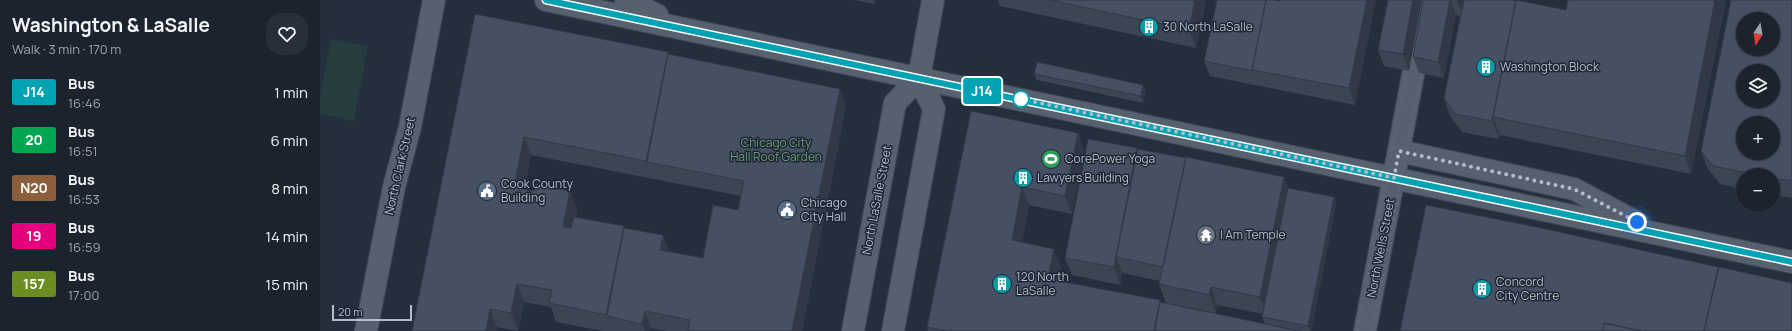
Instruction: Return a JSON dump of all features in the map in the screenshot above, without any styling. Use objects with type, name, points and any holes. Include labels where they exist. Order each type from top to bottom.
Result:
[{"type":"main road","name":"North Clark Street","points":[[366,331],[394,187],[410,127],[434,0]]},
{"type":"main road","points":[[546,0],[1792,262]]},
{"type":"main road","points":[[626,0],[686,30]]},
{"type":"main road","points":[[894,331],[934,109],[919,78],[933,0]]},
{"type":"main road","name":"North Wells Street","points":[[1365,331],[1427,0]]},
{"type":"main road","name":"North LaSalle Street","points":[[853,331],[895,102],[919,78]]},
{"type":"main road","points":[[1399,151],[1574,189],[1662,235]]},
{"type":"green space","points":[[331,39],[368,46],[354,121],[320,114],[320,96]]},
{"type":"building","points":[[1050,0],[1195,0],[1189,30]]},
{"type":"building","points":[[1217,0],[1266,0],[1253,71],[1204,61]]},
{"type":"building","points":[[1266,0],[1367,0],[1349,88],[1252,70]]},
{"type":"building","points":[[1388,0],[1413,0],[1403,54],[1378,50]]},
{"type":"building","points":[[1423,0],[1450,0],[1438,62],[1413,57]]},
{"type":"building","name":"Washington Block","points":[[1464,0],[1516,1],[1492,121],[1455,114],[1444,98]]},
{"type":"building","points":[[1516,0],[1566,10],[1568,0],[1715,0],[1685,156],[1493,117]]},
{"type":"building","points":[[1731,0],[1792,0],[1792,181],[1780,179],[1780,168],[1736,168],[1736,170],[1713,166],[1701,151]]},
{"type":"building","name":"Cook County Building","points":[[475,14],[668,52],[646,161],[524,137],[514,187],[534,191],[535,184],[570,191],[563,227],[571,228],[574,217],[624,226],[606,315],[549,303],[552,290],[517,284],[511,313],[490,309],[486,331],[412,331]]},
{"type":"building","name":"Chicago City Hall","points":[[668,54],[840,89],[792,331],[688,331],[690,320],[645,311],[642,324],[607,316],[624,228],[663,235],[660,250],[703,258],[713,205],[738,210],[744,181],[647,162]]},
{"type":"building","points":[[1037,62],[1143,85],[1141,96],[1034,74]]},
{"type":"building","points":[[971,111],[1078,133],[1065,196],[1022,187],[1012,240],[1054,249],[1048,279],[1160,300],[1154,331],[948,331],[927,327]]},
{"type":"building","points":[[1088,139],[1137,148],[1114,267],[1065,258]]},
{"type":"building","points":[[1138,149],[1186,158],[1163,267],[1116,257]]},
{"type":"building","points":[[1186,157],[1284,177],[1260,297],[1211,287],[1209,295],[1159,284]]},
{"type":"building","points":[[1288,188],[1334,197],[1308,326],[1262,317]]},
{"type":"building","points":[[1426,205],[1546,229],[1718,267],[1704,331],[1642,331],[1604,323],[1603,331],[1400,331]]},
{"type":"building","points":[[1719,267],[1792,283],[1792,331],[1704,331]]},
{"type":"building","points":[[1160,302],[1299,331],[1155,331]]},
{"type":"building","points":[[1604,323],[1641,331],[1603,331]]},
{"type":"railway","points":[[1357,331],[1409,61]]},
{"type":"railway","points":[[1372,331],[1423,64]]},
{"type":"bus line","name":"J14","points":[[546,0],[1792,262]]},
{"type":"place","name":"30 North LaSalle","points":[[1149,27]]},
{"type":"place","name":"Washington Block","points":[[1486,67]]},
{"type":"place","name":"CorePower Yoga","points":[[1051,159]]},
{"type":"place","name":"Lawyers Building","points":[[1023,178]]},
{"type":"place","name":"Cook County Building","points":[[487,191]]},
{"type":"place","name":"Chicago City Hall","points":[[787,210]]},
{"type":"place","name":"I Am Temple","points":[[1206,235]]},
{"type":"place","name":"120 North LaSalle","points":[[1002,284]]},
{"type":"place","name":"Concord City Centre","points":[[1482,289]]},
{"type":"route","points":[[1021,99],[1394,178],[1399,151],[1574,189],[1637,222]]},
{"type":"park label","name":"Chicago City Hall Roof Garden","points":[[776,150]]}]
